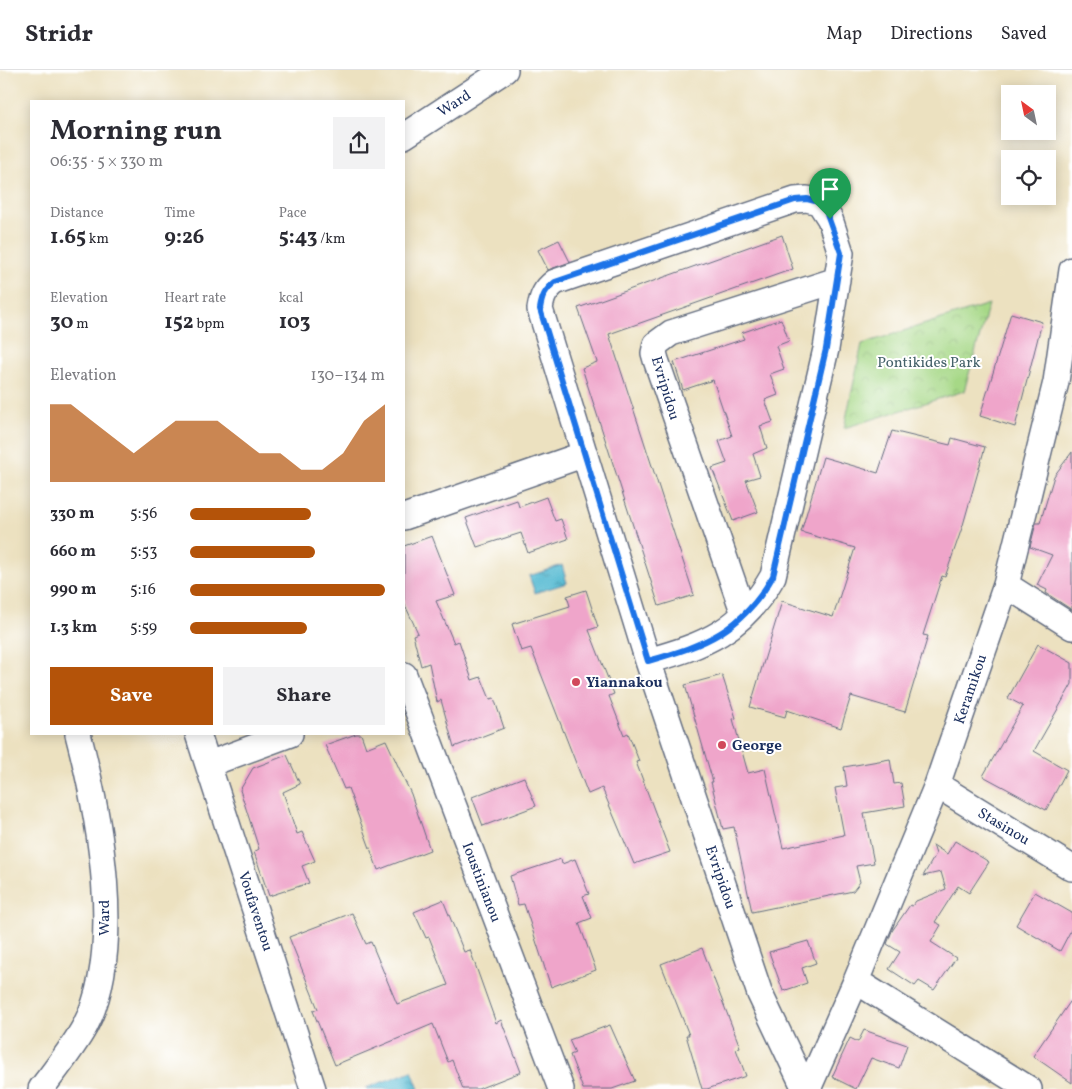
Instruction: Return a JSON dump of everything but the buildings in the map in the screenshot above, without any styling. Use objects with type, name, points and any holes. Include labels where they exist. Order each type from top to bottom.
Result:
[{"type":"street","name":"Ward","points":[[405,135],[505,70]]},
{"type":"street","name":"Evripidou","points":[[648,661],[690,649],[722,633],[744,614],[766,588],[778,561],[826,349],[841,253],[830,219],[819,202],[807,199],[795,200],[555,282],[546,288],[540,309],[648,661],[760,994],[806,1089]]},
{"type":"street","name":"Keramikou","points":[[806,1089],[856,981],[936,785],[1006,585],[1064,385],[1072,270]]},
{"type":"street","name":"Evripidou","points":[[744,614],[656,360],[654,353],[656,344],[671,333],[837,280]]},
{"type":"street","points":[[405,517],[585,454]]},
{"type":"street","points":[[1006,585],[1072,627]]},
{"type":"street","name":"Ioustinianou","points":[[405,685],[561,1089]]},
{"type":"street","name":"Ward","points":[[41,1089],[85,1026],[98,991],[104,949],[105,876],[88,771],[78,735]]},
{"type":"street","name":"Voufaventou","points":[[198,735],[313,1089]]},
{"type":"street","points":[[209,764],[287,735]]},
{"type":"street","name":"Stasinou","points":[[936,785],[1072,868]]},
{"type":"street","points":[[856,981],[1029,1089]]},
{"type":"green space","name":"Pontikides Park","points":[[989,304],[964,391],[844,428],[862,344]]},
{"type":"water","points":[[562,565],[567,583],[535,593],[529,576]]},
{"type":"water","points":[[412,1071],[419,1089],[366,1088]]},
{"type":"place","name":"Yiannakou","points":[[576,682]]},
{"type":"place","name":"George","points":[[722,745]]},
{"type":"route","points":[[807,199],[819,202],[825,208],[830,219],[841,253],[826,349],[773,576],[758,600],[722,633],[690,649],[648,661],[540,309],[542,297],[546,288],[555,282],[795,200],[807,199]]}]
